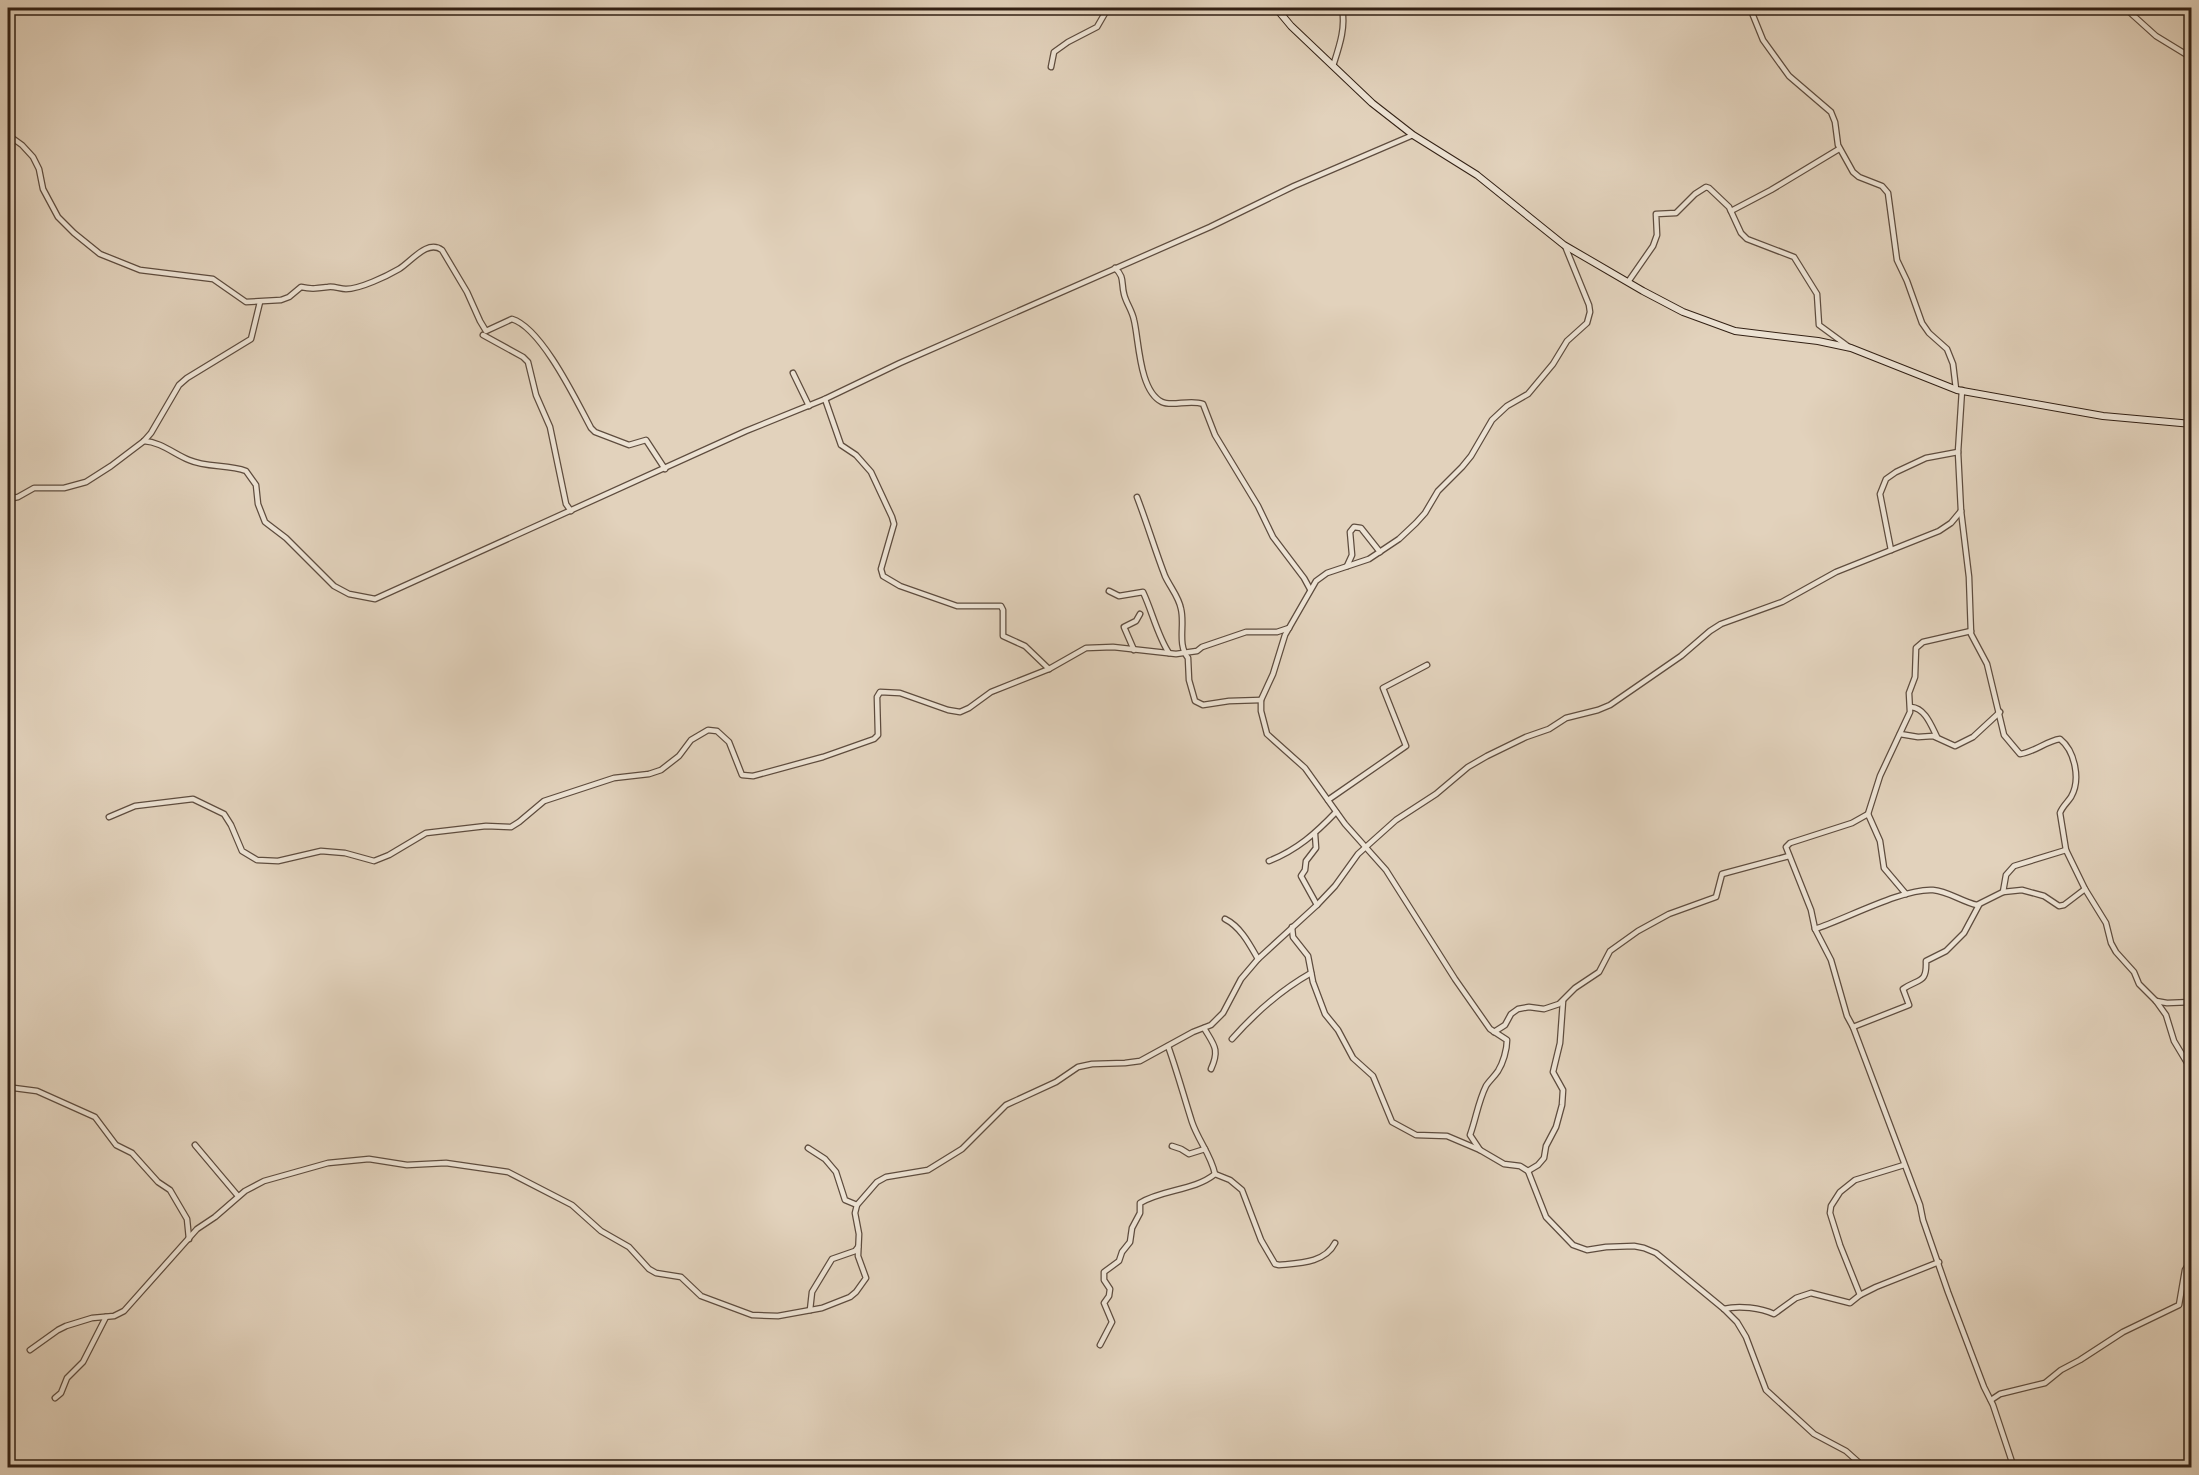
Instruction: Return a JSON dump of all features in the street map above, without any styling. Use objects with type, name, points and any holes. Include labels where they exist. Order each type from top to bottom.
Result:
[{"type":"street","points":[[1051,67],[1054,52],[1097,27],[1108,8]]},
{"type":"street","points":[[1276,8],[1291,26],[1372,104],[1413,135],[1477,175],[1564,244],[1683,312],[1728,328],[1851,348],[1959,390],[2103,416],[2192,424]]},
{"type":"street","points":[[1333,66],[1341,41],[1344,16],[1342,8]]},
{"type":"street","points":[[1750,8],[1763,40],[1789,76],[1831,112],[1835,122],[1836,141],[1856,175],[1881,186],[1888,193],[1891,201],[1890,215],[1897,260],[1922,323],[1929,333],[1947,349],[1959,390],[1958,452],[1961,511],[1969,577],[1971,631],[1974,642],[1987,664],[2004,735],[2020,754],[2036,750],[2056,739],[2065,743],[2074,763],[2073,794],[2060,813],[2066,850],[2085,889],[2106,923],[2116,952],[2134,972],[2139,984],[2166,1015],[2174,1041],[2192,1071]]},
{"type":"street","points":[[2124,8],[2161,40],[2192,58]]},
{"type":"street","points":[[8,135],[33,157],[39,168],[43,189],[58,217],[100,254],[140,270],[207,277],[218,282],[242,300],[260,302],[285,298],[301,287],[312,290],[330,286],[356,288],[398,270],[423,250],[437,247],[442,250],[467,292],[486,331],[512,319],[521,323],[547,351],[575,395],[591,428],[595,432],[629,445],[646,440],[665,469]]},
{"type":"street","points":[[144,441],[155,442],[195,462],[230,466],[246,471],[256,485],[258,504],[265,522],[286,538],[334,586],[349,594],[373,599],[746,431],[825,399],[900,363],[1210,227],[1294,186],[1413,135]]},
{"type":"street","points":[[1731,211],[1771,190],[1839,148]]},
{"type":"street","points":[[1628,282],[1653,246],[1657,235],[1655,217],[1657,213],[1676,213],[1695,194],[1706,187],[1711,189],[1731,211],[1741,233],[1747,239],[1794,257],[1817,294],[1819,325],[1851,348]]},
{"type":"street","points":[[1480,1150],[1470,1135],[1476,1122],[1476,1110],[1486,1085],[1499,1069],[1507,1043],[1504,1037],[1494,1032],[1455,980],[1386,870],[1336,812],[1305,768],[1267,734],[1261,711],[1261,700],[1274,674],[1282,642],[1316,581],[1327,573],[1369,559],[1399,539],[1425,513],[1438,491],[1471,456],[1492,420],[1507,406],[1528,394],[1567,341],[1587,323],[1590,312],[1589,304],[1564,244]]},
{"type":"street","points":[[1115,268],[1124,282],[1124,293],[1134,318],[1142,370],[1150,388],[1159,400],[1165,403],[1183,401],[1202,403],[1215,435],[1258,506],[1273,537],[1310,589]]},
{"type":"street","points":[[8,499],[18,497],[34,488],[64,488],[86,482],[144,441],[152,433],[179,385],[201,368],[251,339],[260,302]]},
{"type":"street","points":[[483,335],[528,362],[536,395],[550,427],[566,504],[571,511]]},
{"type":"street","points":[[793,374],[809,406]]},
{"type":"street","points":[[825,399],[839,442],[864,462],[872,472],[892,517],[894,524],[881,569],[884,576],[900,586],[957,606],[1001,606],[1003,636],[1021,643],[1049,669]]},
{"type":"street","points":[[1891,550],[1886,514],[1880,494],[1886,479],[1926,458],[1958,452]]},
{"type":"street","points":[[1137,497],[1165,575],[1181,607],[1183,653],[1188,658],[1189,680],[1198,704],[1261,700]]},
{"type":"street","points":[[30,1350],[66,1326],[92,1318],[114,1316],[123,1311],[202,1224],[215,1217],[238,1196],[264,1181],[328,1163],[369,1159],[407,1165],[447,1163],[505,1171],[572,1205],[601,1231],[629,1247],[649,1269],[662,1275],[681,1277],[695,1292],[712,1301],[752,1315],[778,1316],[822,1308],[850,1297],[862,1286],[866,1278],[858,1256],[859,1234],[855,1213],[857,1204],[880,1180],[922,1172],[956,1153],[1006,1105],[1056,1082],[1078,1067],[1140,1061],[1204,1028],[1218,1019],[1241,979],[1258,959],[1317,905],[1366,846],[1407,812],[1436,794],[1468,768],[1526,736],[1549,729],[1566,718],[1610,705],[1681,656],[1721,624],[1782,603],[1836,572],[1939,531],[1951,523],[1961,511]]},
{"type":"street","points":[[1347,566],[1352,555],[1350,532],[1354,527],[1360,528],[1380,552]]},
{"type":"street","points":[[1108,591],[1119,596],[1143,592],[1161,640],[1169,653]]},
{"type":"street","points":[[1134,650],[1124,627],[1136,621],[1140,614]]},
{"type":"street","points":[[109,817],[135,806],[193,800],[224,814],[242,851],[257,860],[278,861],[321,851],[374,861],[389,855],[426,833],[478,827],[511,827],[539,803],[550,798],[614,778],[655,773],[679,756],[691,740],[708,730],[717,731],[729,742],[742,775],[753,776],[874,740],[878,735],[877,698],[880,692],[900,693],[953,712],[960,712],[991,692],[1049,669],[1086,648],[1113,647],[1183,653],[1197,651],[1204,646],[1246,632],[1277,632],[1289,628]]},
{"type":"street","points":[[1906,894],[1884,868],[1880,841],[1868,814],[1880,776],[1911,707],[1909,693],[1916,677],[1916,648],[1923,642],[1971,631]]},
{"type":"street","points":[[1328,801],[1404,748],[1406,743],[1383,688],[1427,665]]},
{"type":"street","points":[[1911,707],[1923,711],[1938,737],[1951,746],[1961,745],[2000,712]]},
{"type":"street","points":[[1900,734],[1938,737]]},
{"type":"street","points":[[1269,861],[1298,848],[1336,812]]},
{"type":"street","points":[[1868,814],[1852,823],[1790,843],[1786,847],[1811,910],[1815,929],[1831,960],[1847,1016],[1904,1165],[1984,1387],[1991,1400],[2013,1467]]},
{"type":"street","points":[[1315,834],[1316,848],[1306,861],[1305,870],[1300,876],[1317,905]]},
{"type":"street","points":[[2003,892],[2006,875],[2014,866],[2066,850]]},
{"type":"street","points":[[1494,1032],[1505,1025],[1511,1014],[1518,1009],[1529,1007],[1544,1009],[1563,1001],[1575,988],[1599,972],[1610,951],[1628,938],[1669,914],[1716,897],[1722,874],[1790,856]]},
{"type":"street","points":[[1853,1027],[1909,1005],[1903,990],[1925,976],[1926,962],[1946,951],[1964,933],[1979,905],[2003,892],[2030,892],[2044,896],[2059,906],[2064,905],[2085,889]]},
{"type":"street","points":[[1815,929],[1906,894],[1936,890],[1979,905]]},
{"type":"street","points":[[1225,920],[1231,922],[1244,936],[1258,959]]},
{"type":"street","points":[[1292,927],[1293,937],[1308,956],[1311,973],[1325,1014],[1338,1030],[1353,1058],[1373,1076],[1392,1122],[1416,1135],[1447,1136],[1480,1150],[1504,1164],[1520,1166],[1528,1172],[1546,1217],[1573,1245],[1587,1250],[1634,1246],[1656,1253],[1737,1322],[1746,1337],[1766,1390],[1814,1434],[1846,1451],[1864,1467]]},
{"type":"street","points":[[1232,1039],[1264,1006],[1311,973]]},
{"type":"street","points":[[1528,1172],[1544,1158],[1562,1105],[1563,1090],[1553,1072],[1560,1043],[1563,1001]]},
{"type":"street","points":[[2156,1001],[2192,1002]]},
{"type":"street","points":[[1204,1028],[1216,1047],[1211,1069]]},
{"type":"street","points":[[1168,1046],[1183,1087],[1192,1122],[1215,1174],[1230,1180],[1242,1190],[1261,1240],[1275,1264],[1306,1262],[1331,1251],[1335,1242]]},
{"type":"street","points":[[8,1089],[37,1091],[95,1117],[116,1145],[132,1153],[158,1182],[170,1190],[188,1222],[189,1239]]},
{"type":"street","points":[[195,1146],[238,1196]]},
{"type":"street","points":[[1172,1146],[1190,1154],[1204,1149]]},
{"type":"street","points":[[808,1148],[825,1159],[836,1172],[844,1200],[857,1204]]},
{"type":"street","points":[[1860,1295],[1839,1245],[1830,1213],[1831,1206],[1840,1192],[1855,1180],[1904,1165]]},
{"type":"street","points":[[1100,1345],[1113,1322],[1104,1304],[1110,1289],[1104,1280],[1104,1272],[1119,1261],[1122,1252],[1130,1242],[1132,1228],[1140,1213],[1140,1203],[1154,1196],[1196,1184],[1215,1174]]},
{"type":"street","points":[[810,1310],[812,1292],[832,1259],[855,1251],[858,1247]]},
{"type":"street","points":[[1991,1400],[2000,1394],[2045,1383],[2061,1370],[2115,1337],[2179,1305],[2185,1270],[2192,1258]]},
{"type":"street","points":[[1724,1309],[1744,1306],[1753,1310],[1767,1310],[1774,1314],[1796,1298],[1811,1293],[1850,1304],[1860,1295],[1939,1262]]},
{"type":"street","points":[[55,1398],[61,1393],[67,1378],[83,1362],[106,1317]]}]
